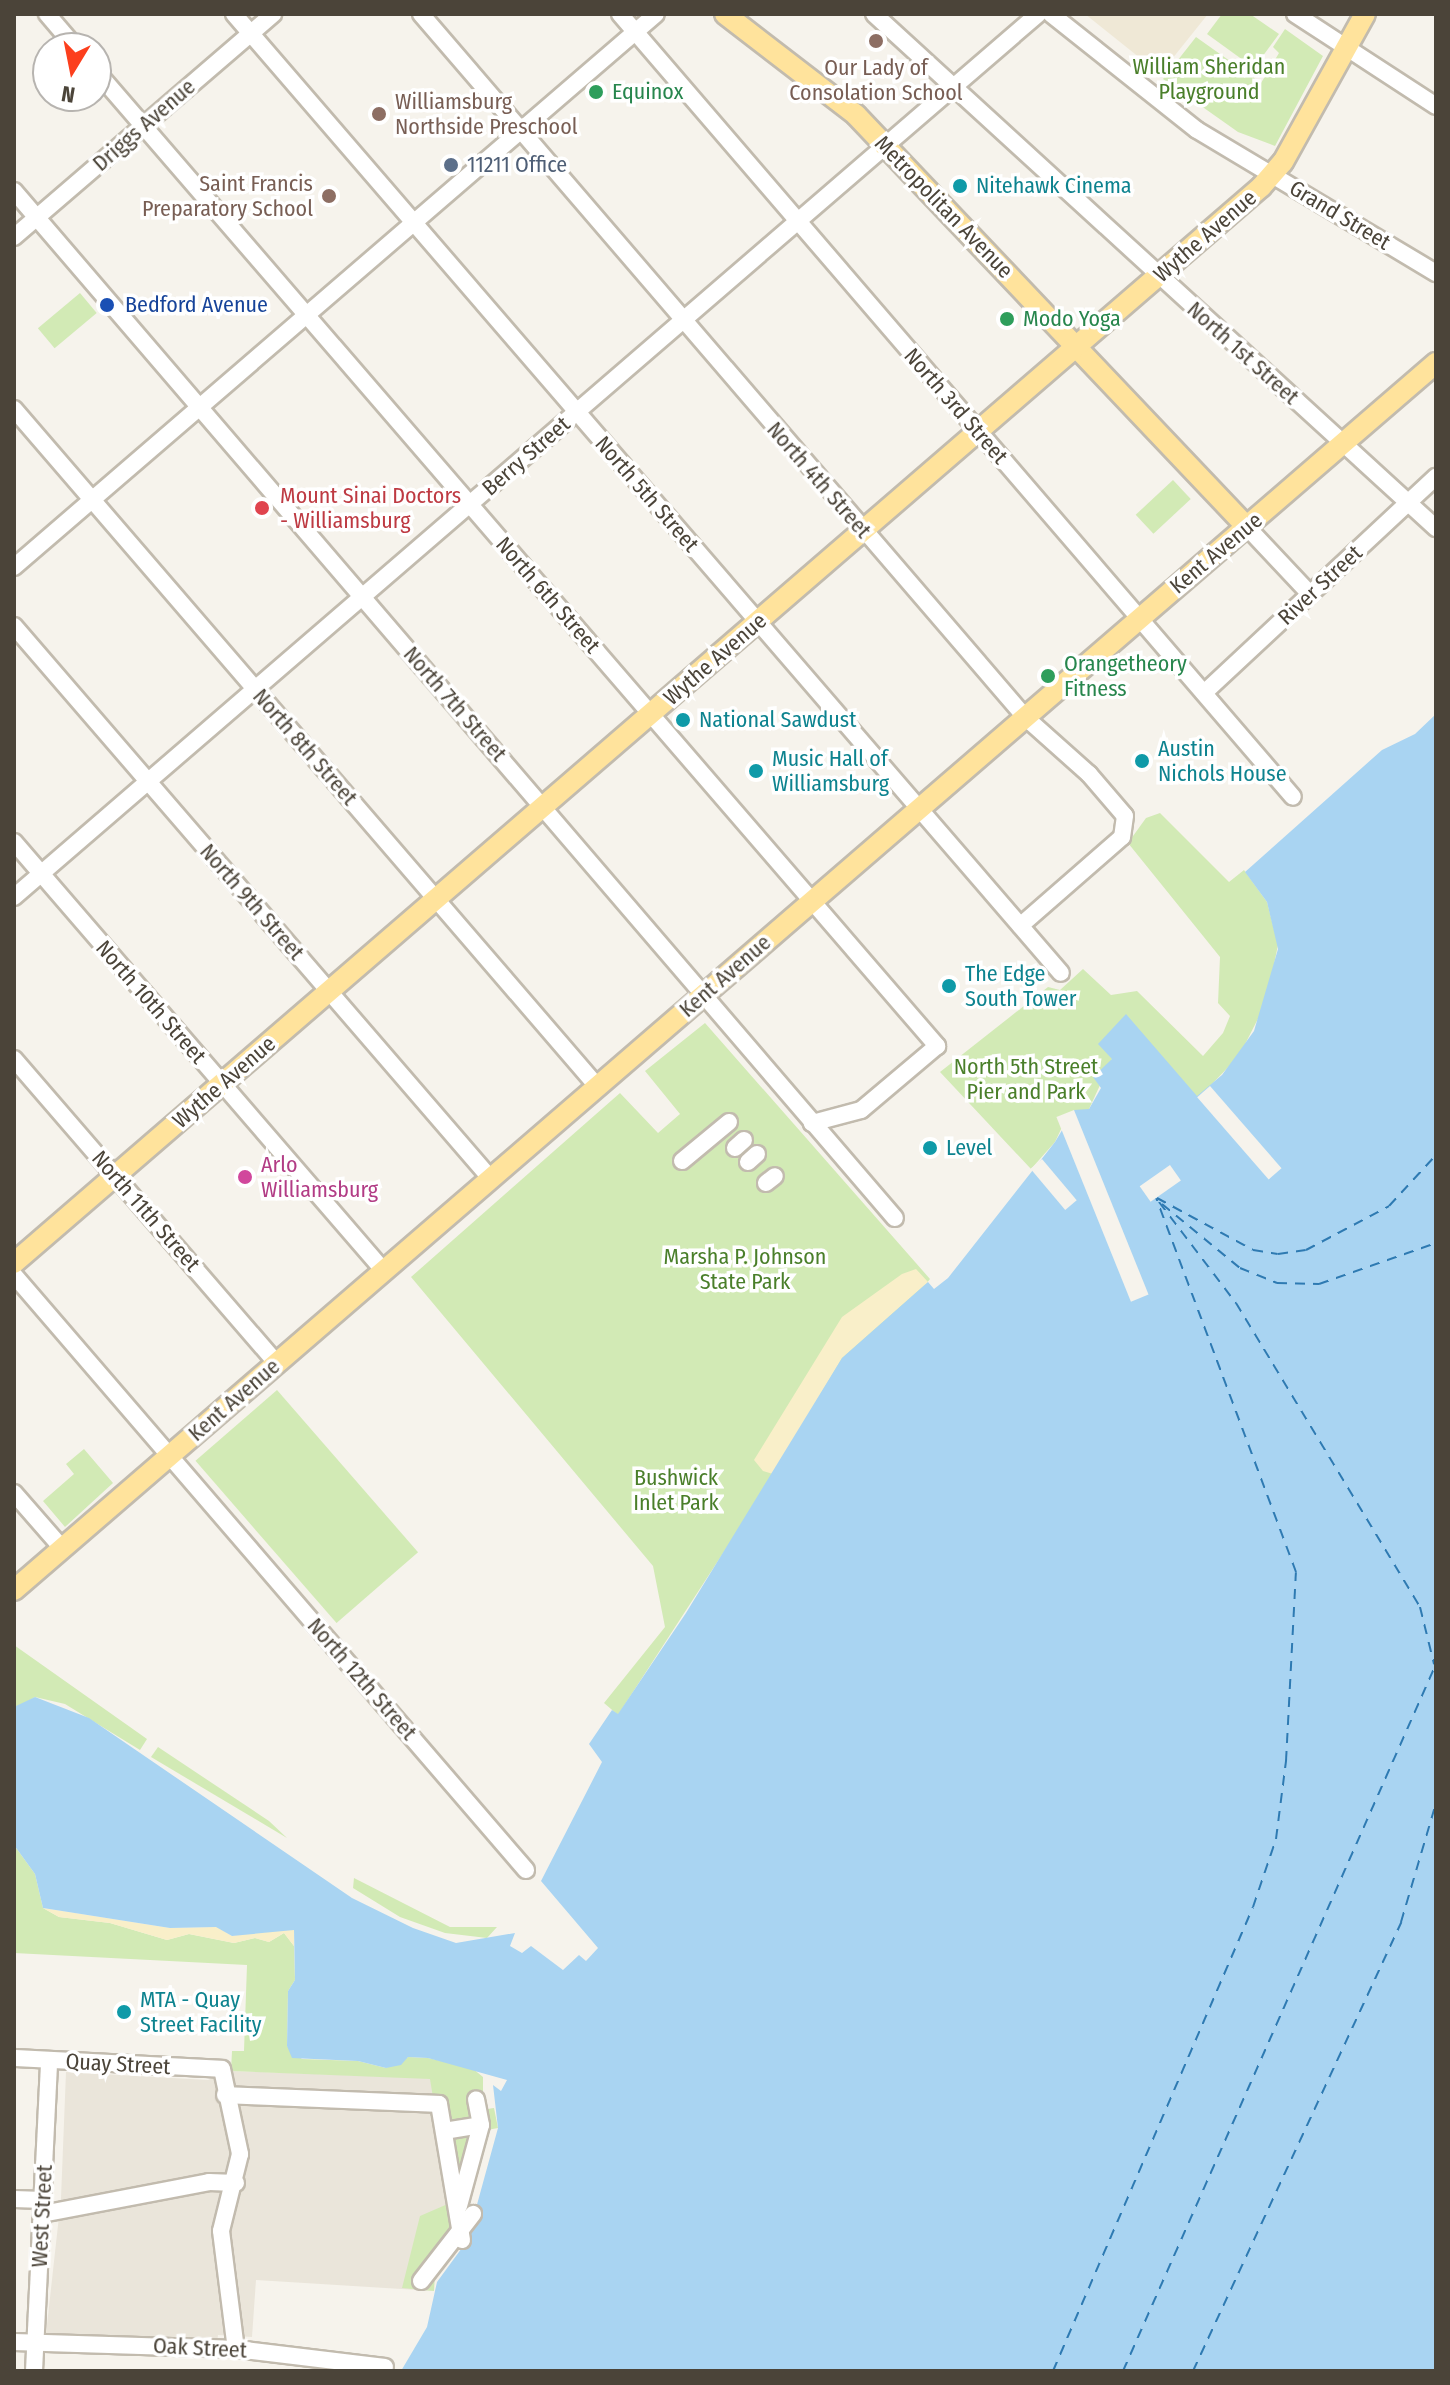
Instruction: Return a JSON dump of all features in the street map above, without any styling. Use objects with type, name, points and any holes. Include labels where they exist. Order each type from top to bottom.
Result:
[{"type":"main road","name":"Metropolitan Avenue","points":[[725,14],[856,115],[1247,527]]},
{"type":"main road","name":"Wythe Avenue","points":[[14,1263],[979,432],[1272,175],[1365,14]]},
{"type":"main road","name":"Kent Avenue","points":[[14,1590],[1436,363]]},
{"type":"street","points":[[47,14],[62,32]]},
{"type":"street","name":"North 5th Street","points":[[234,14],[1061,973]]},
{"type":"street","name":"Driggs Avenue","points":[[14,237],[273,14]]},
{"type":"street","name":"North 4th Street","points":[[421,14],[863,532],[1025,717],[1089,774],[1127,824],[1115,844],[1020,926]]},
{"type":"street","name":"North 3rd Street","points":[[620,14],[1293,797]]},
{"type":"street","points":[[14,567],[656,14]]},
{"type":"street","name":"North 1st Street","points":[[874,14],[1436,528]]},
{"type":"street","name":"Berry Street","points":[[14,897],[1038,14]]},
{"type":"street","name":"Grand Street","points":[[1051,14],[1197,130],[1436,273]]},
{"type":"street","points":[[1295,14],[1345,50],[1436,106]]},
{"type":"street","name":"North 6th Street","points":[[112,90],[937,1046],[861,1110],[812,1123]]},
{"type":"street","name":"North 7th Street","points":[[14,191],[895,1218]]},
{"type":"street","name":"North 8th Street","points":[[14,409],[597,1086]]},
{"type":"street","name":"River Street","points":[[1204,693],[1436,477]]},
{"type":"street","name":"Metropolitan Avenue","points":[[1247,527],[1310,594]]},
{"type":"street","name":"North 9th Street","points":[[14,626],[491,1179]]},
{"type":"street","name":"North 10th Street","points":[[14,842],[383,1270]]},
{"type":"street","name":"North 11th Street","points":[[14,1059],[276,1363]]},
{"type":"street","points":[[682,1161],[729,1122]]},
{"type":"street","points":[[14,1275],[170,1456]]},
{"type":"street","name":"North 12th Street","points":[[170,1456],[526,1870]]},
{"type":"street","points":[[14,1493],[62,1548]]},
{"type":"street","name":"Quay Street","points":[[14,2058],[222,2069],[225,2095]]},
{"type":"street","name":"West Street","points":[[34,2371],[49,2060]]},
{"type":"street","points":[[236,2349],[221,2231],[236,2183],[240,2154],[225,2095],[439,2104],[466,2211]]},
{"type":"street","points":[[421,2281],[462,2235],[481,2125],[476,2099]]},
{"type":"street","points":[[444,2131],[481,2125]]},
{"type":"street","points":[[14,2199],[42,2207],[147,2190],[236,2183]]},
{"type":"street","points":[[147,2190],[151,2212]]},
{"type":"street","name":"Oak Street","points":[[14,2342],[236,2349],[385,2367]]},
{"type":"shaded area","points":[[1085,14],[1208,14],[1160,74]]},
{"type":"shaded area","points":[[231,2071],[478,2080],[482,2110],[494,2108],[459,2243],[435,2270],[434,2291],[256,2280],[252,2337],[218,2335],[216,2352],[55,2344],[46,2334],[61,2198],[66,2072],[208,2080]]},
{"type":"green space","points":[[1222,14],[1250,14],[1279,34],[1254,68],[1207,34]]},
{"type":"green space","name":"William Sheridan Playground","points":[[1285,29],[1323,56],[1275,146],[1238,132],[1163,79],[1196,37],[1261,83],[1279,53],[1273,47]]},
{"type":"green space","points":[[80,293],[97,313],[55,348],[38,328]]},
{"type":"green space","points":[[1173,480],[1191,499],[1153,534],[1136,515]]},
{"type":"green space","name":"North 5th Street Pier and Park","points":[[1160,813],[1229,882],[1244,870],[1267,902],[1278,945],[1266,1003],[1239,1056],[1210,1086],[1281,1169],[1112,1059],[1089,1109],[1063,1125],[1055,1142],[1031,1169],[940,1072],[1048,987],[1060,990],[1083,969],[1111,995],[1137,991],[1203,1056],[1223,1033],[1230,1016],[1218,1003],[1220,957],[1128,843],[1146,818]]},
{"type":"green space","name":"Marsha P. Johnson State Park","points":[[705,1023],[930,1279],[764,1490],[618,1715],[604,1703],[665,1627],[653,1566],[411,1277],[620,1093],[658,1133],[680,1114],[645,1071]]},
{"type":"green space","points":[[277,1390],[418,1552],[337,1623],[195,1461]]},
{"type":"green space","points":[[84,1449],[113,1483],[65,1527],[43,1501],[74,1474],[66,1464]]},
{"type":"green space","points":[[14,1645],[147,1739],[140,1750],[65,1704],[35,1697],[14,1709]]},
{"type":"green space","points":[[158,1747],[269,1821],[287,1838],[151,1757]]},
{"type":"green space","points":[[14,1845],[35,1874],[43,1908],[59,1917],[110,1923],[167,1940],[189,1934],[234,1943],[255,1938],[269,1942],[284,1933],[294,1946],[295,1980],[288,1991],[287,2046],[302,2059],[358,2061],[386,2068],[408,2057],[428,2058],[472,2068],[483,2077],[483,2110],[494,2108],[498,2128],[487,2130],[459,2243],[435,2270],[434,2291],[402,2288],[420,2216],[450,2203],[430,2079],[231,2071],[232,2051],[244,2051],[247,1965],[14,1953]]},
{"type":"green space","points":[[354,1878],[450,1927],[497,1927],[487,1938],[445,1933],[400,1917],[353,1888]]},
{"type":"sand","points":[[916,1269],[928,1282],[842,1358],[773,1474],[763,1471],[754,1460],[842,1317],[902,1274]]},
{"type":"sand","points":[[43,1908],[170,1928],[217,1927],[232,1936],[281,1927],[294,1930],[294,1946],[284,1933],[269,1942],[255,1938],[234,1943],[189,1934],[167,1940],[110,1923],[59,1917]]},
{"type":"water","points":[[1436,714],[1436,2371],[401,2371],[427,2327],[437,2282],[467,2241],[498,2128],[493,2085],[501,2091],[507,2080],[428,2058],[408,2057],[401,2065],[386,2068],[358,2061],[292,2058],[287,2046],[288,1991],[295,1980],[294,1930],[232,1936],[216,1927],[170,1928],[43,1908],[35,1874],[14,1845],[16,1706],[35,1697],[89,1718],[352,1898],[413,1928],[456,1943],[515,1933],[510,1946],[522,1953],[531,1946],[563,1970],[579,1955],[586,1961],[598,1948],[541,1881],[602,1762],[589,1744],[612,1710],[618,1714],[686,1613],[842,1358],[928,1282],[934,1289],[948,1278],[1055,1142],[1074,1110],[1089,1109],[1101,1088],[1093,1077],[1112,1059],[1098,1044],[1126,1014],[1197,1096],[1222,1075],[1254,1031],[1278,949],[1267,902],[1245,872],[1382,750],[1415,734]]},
{"type":"pier","points":[[1210,1086],[1282,1168],[1269,1179],[1197,1097]]},
{"type":"pier","points":[[1074,1110],[1149,1295],[1131,1302],[1056,1117]]},
{"type":"pier","points":[[1042,1159],[1077,1200],[1065,1210],[1031,1169]]},
{"type":"pier","points":[[1170,1165],[1181,1181],[1151,1202],[1140,1186]]},
{"type":"ferry route","points":[[1157,1198],[1253,1250],[1278,1254],[1306,1250],[1389,1206],[1436,1155]]},
{"type":"ferry route","points":[[1053,2371],[1253,1907],[1276,1839],[1286,1761],[1296,1572],[1156,1198]]},
{"type":"ferry route","points":[[1159,1202],[1236,1303],[1420,1607],[1434,1664]]},
{"type":"ferry route","points":[[1162,1204],[1240,1268],[1277,1283],[1319,1284],[1436,1243]]},
{"type":"ferry route","points":[[1123,2371],[1436,1664]]},
{"type":"ferry route","points":[[1193,2371],[1401,1922],[1436,1803]]},
{"type":"place","name":"Our Lady of Consolation School","points":[[876,41]]},
{"type":"place","name":"Equinox","points":[[596,92]]},
{"type":"place","name":"Williamsburg Northside Preschool","points":[[379,114]]},
{"type":"place","name":"11211 Office","points":[[451,165]]},
{"type":"place","name":"Nitehawk Cinema","points":[[960,186]]},
{"type":"place","name":"Saint Francis Preparatory School","points":[[329,196]]},
{"type":"place","name":"Bedford Avenue","points":[[107,305]]},
{"type":"place","name":"Modo Yoga","points":[[1007,319]]},
{"type":"place","name":"Mount Sinai Doctors - Williamsburg","points":[[262,508]]},
{"type":"place","name":"Orangetheory Fitness","points":[[1048,676]]},
{"type":"place","name":"National Sawdust","points":[[683,720]]},
{"type":"place","name":"Austin Nichols House","points":[[1142,761]]},
{"type":"place","name":"Music Hall of Williamsburg","points":[[756,771]]},
{"type":"place","name":"The Edge South Tower","points":[[949,986]]},
{"type":"place","name":"Level","points":[[930,1148]]},
{"type":"place","name":"Arlo Williamsburg","points":[[245,1177]]},
{"type":"place","name":"MTA - Quay Street Facility","points":[[124,2012]]},
{"type":"park label","name":"Bushwick Inlet Park","points":[[676,1490]]}]
